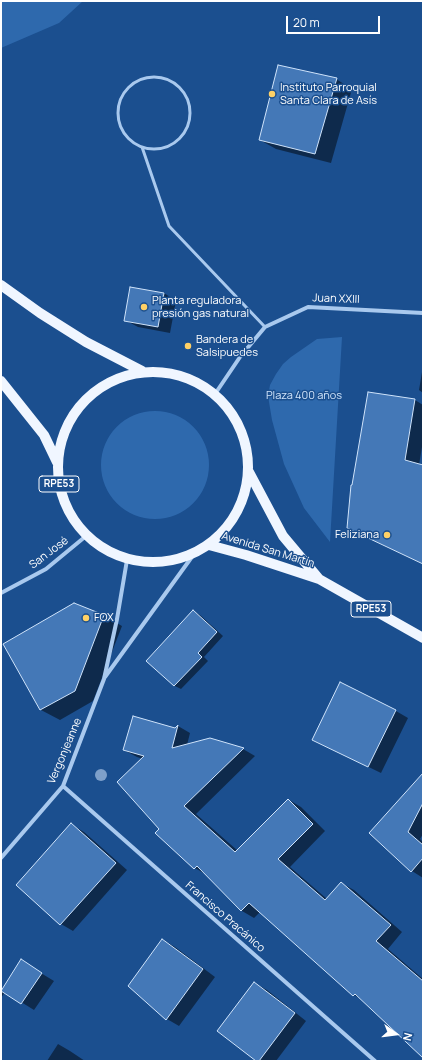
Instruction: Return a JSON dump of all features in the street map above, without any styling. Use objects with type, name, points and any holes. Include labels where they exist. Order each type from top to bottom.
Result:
[{"type":"main road","name":"RPE53","points":[[1,285],[86,342],[142,371]]},
{"type":"main road","name":"RPE53","points":[[142,371],[162,371],[181,375],[199,383],[215,394],[230,410],[241,428],[247,450],[249,472],[243,500],[230,525],[209,545],[194,554],[172,561],[150,563],[127,560],[105,550],[86,536],[69,514],[64,502],[60,489],[57,462],[62,435],[75,412],[93,392],[116,378],[142,371]]},
{"type":"main road","name":"RPE53","points":[[1,381],[44,435],[57,462]]},
{"type":"main road","name":"Avenida San Martín","points":[[249,472],[283,536],[319,579]]},
{"type":"main road","name":"Avenida San Martín","points":[[209,545],[246,555],[319,579],[423,638]]},
{"type":"street","name":"Juan XXIII","points":[[215,394],[240,357],[265,326],[308,307],[423,313]]},
{"type":"street","name":"San José","points":[[1,593],[46,569],[86,536]]},
{"type":"street","name":"Vergonjeanne","points":[[104,679],[194,554]]},
{"type":"street","name":"Vergonjeanne","points":[[1,858],[63,786],[104,679],[117,620],[127,560]]},
{"type":"street","name":"Francisco Pracánico","points":[[63,786],[375,1061]]},
{"type":"lane","points":[[142,147],[154,149],[166,147],[176,141],[184,133],[189,122],[190,110],[187,98],[180,88],[171,81],[160,77],[148,77],[129,87],[119,104],[118,115],[120,126],[125,135],[142,147],[169,226],[265,326]]},
{"type":"green space","points":[[1,1],[83,1],[59,23],[1,48]]},
{"type":"green space","name":"Plaza 400 años","points":[[342,337],[330,542],[304,508],[284,464],[272,420],[268,396],[270,385],[276,374],[283,364],[291,357],[317,339]]},
{"type":"green space","points":[[155,411],[176,415],[193,427],[205,444],[209,465],[205,486],[193,503],[176,515],[155,519],[134,515],[117,503],[105,486],[101,465],[105,444],[117,427],[134,415]]},
{"type":"building","points":[[278,65],[337,78],[315,154],[259,140]]},
{"type":"building","name":"Planta reguladora presión gas natural","points":[[130,287],[164,293],[158,327],[124,321]]},
{"type":"building","points":[[368,392],[415,399],[405,460],[423,465],[423,564],[347,528],[351,485]]},
{"type":"building","points":[[74,603],[104,615],[75,691],[40,710],[3,644]]},
{"type":"building","points":[[193,610],[217,632],[198,653],[202,657],[174,686],[146,661]]},
{"type":"building","points":[[340,682],[396,710],[368,767],[312,740]]},
{"type":"building","points":[[133,716],[175,728],[178,725],[172,748],[210,738],[244,748],[184,806],[235,852],[288,799],[313,824],[278,859],[325,900],[341,882],[391,925],[376,941],[423,981],[423,1058],[355,994],[353,996],[249,903],[241,911],[197,866],[194,869],[155,833],[159,829],[117,782],[144,756],[123,750]]},
{"type":"building","points":[[423,773],[423,803],[408,832],[423,845],[423,858],[411,872],[369,833]]},
{"type":"building","points":[[71,823],[116,863],[60,925],[16,885]]},
{"type":"building","points":[[162,939],[203,969],[166,1020],[128,986]]},
{"type":"building","points":[[21,959],[42,973],[21,1004],[1,991]]},
{"type":"building","points":[[254,982],[295,1013],[259,1061],[256,1061],[217,1031]]},
{"type":"place","name":"Instituto Parroquial Santa Clara de Asís","points":[[272,94]]},
{"type":"place","name":"Planta reguladora presión gas natural","points":[[144,307]]},
{"type":"place","name":"Bandera de Salsipuedes","points":[[188,346]]},
{"type":"place","name":"Feliziana","points":[[387,535]]},
{"type":"place","name":"FOX","points":[[86,618]]}]
